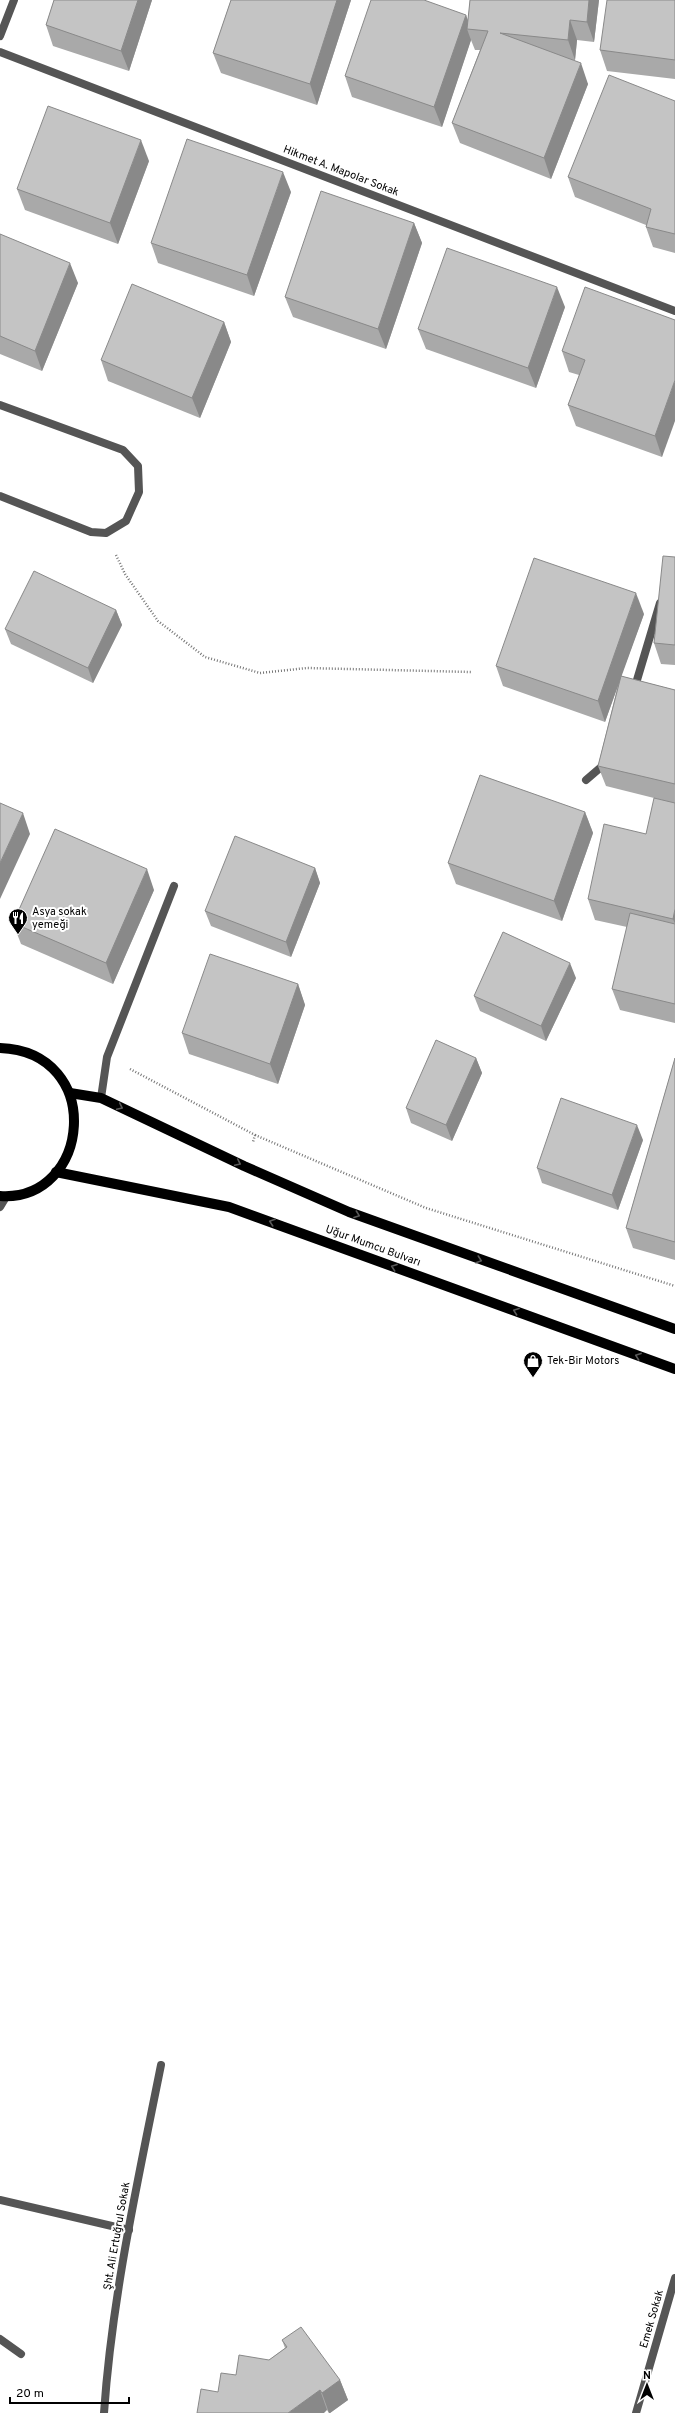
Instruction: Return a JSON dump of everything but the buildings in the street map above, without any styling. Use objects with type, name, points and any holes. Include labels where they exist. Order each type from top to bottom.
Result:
[{"type":"main road","points":[[0,1048],[30,1054],[46,1063],[60,1077],[70,1093],[76,1122],[70,1150],[56,1172],[42,1185],[25,1193],[3,1196]]},
{"type":"main road","points":[[70,1093],[101,1098],[244,1166],[349,1212],[675,1329]]},
{"type":"main road","name":"Uğur Mumcu Bulvarı","points":[[56,1172],[229,1207],[675,1369]]},
{"type":"street","points":[[0,36],[14,0]]},
{"type":"street","name":"Hikmet A. Mapolar Sokak","points":[[0,52],[675,310]]},
{"type":"street","points":[[0,405],[123,450],[138,466],[139,492],[126,521],[106,533],[91,532],[0,496]]},
{"type":"street","points":[[631,700],[663,593]]},
{"type":"street","points":[[586,780],[608,761],[611,755]]},
{"type":"street","points":[[101,1098],[108,1057],[174,886]]},
{"type":"street","points":[[0,1207],[3,1196]]},
{"type":"street","name":"Şht. Ali Ertuğrul Sokak","points":[[104,2413],[108,2350],[128,2230],[162,2065]]},
{"type":"street","points":[[0,2200],[128,2230]]},
{"type":"street","name":"Emek Sokak","points":[[636,2413],[675,2278]]},
{"type":"street","points":[[0,2340],[20,2354]]},
{"type":"path","points":[[106,533],[125,574],[158,621],[205,657],[260,673],[307,668],[471,672]]},
{"type":"path","points":[[108,1057],[255,1135],[426,1208],[675,1286]]},
{"type":"path","points":[[244,1166],[255,1135]]},
{"type":"place","name":"Asya sokak yemeği","points":[[18,935]]},
{"type":"place","name":"Tek-Bir Motors","points":[[533,1378]]}]
